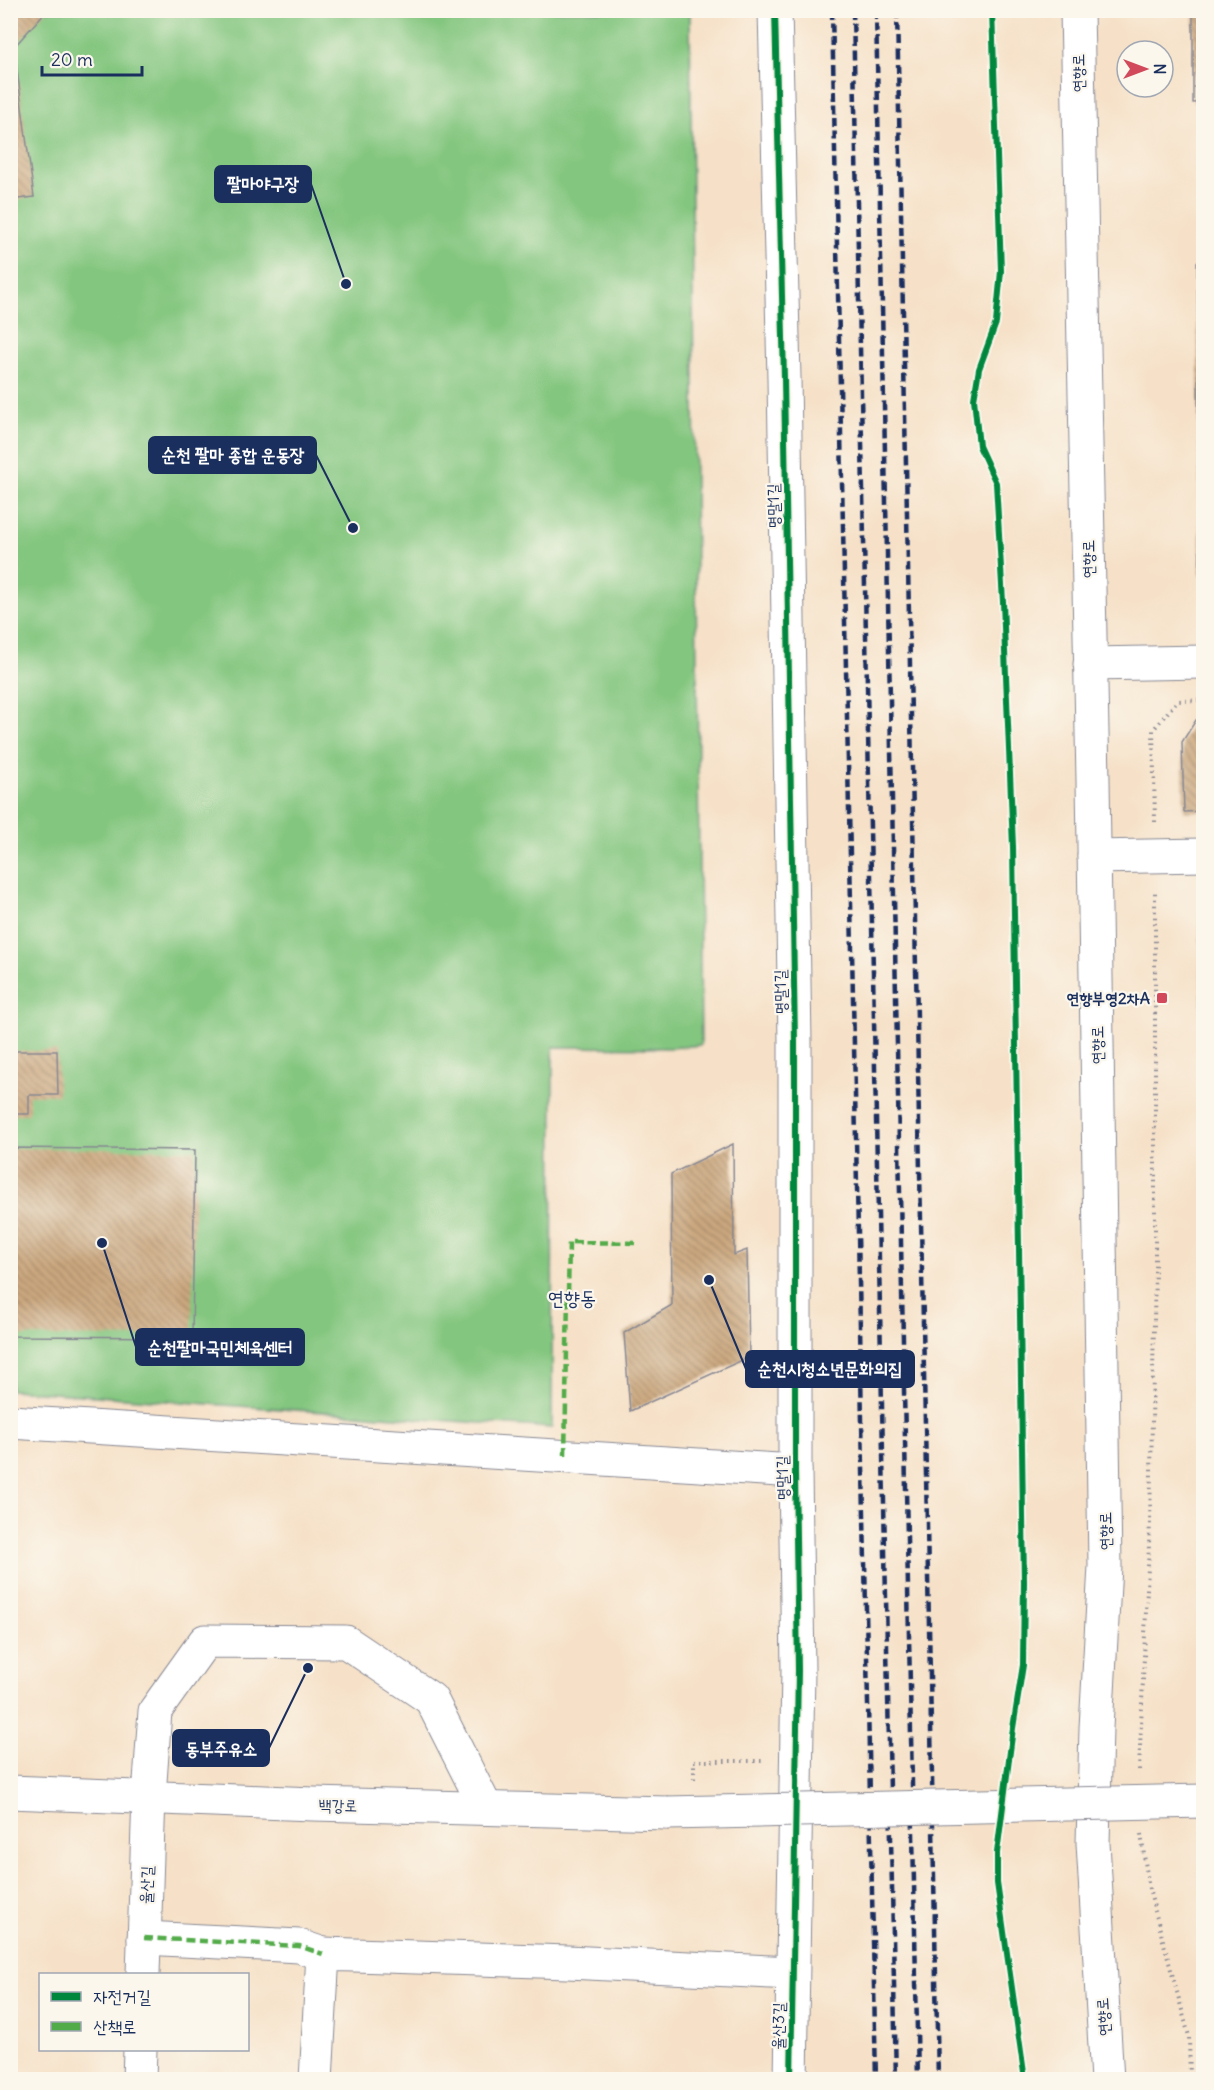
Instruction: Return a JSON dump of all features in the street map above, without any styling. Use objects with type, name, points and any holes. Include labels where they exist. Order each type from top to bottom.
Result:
[{"type":"street","name":"명말1길","points":[[775,10],[784,390],[794,1018],[795,1471],[798,1638],[792,1973]]},
{"type":"street","name":"연향로","points":[[1077,10],[1106,1566],[1096,1728],[1093,1843],[1107,2079]]},
{"type":"street","points":[[1090,664],[1203,662]]},
{"type":"street","points":[[1094,857],[1203,855]]},
{"type":"street","points":[[10,1422],[795,1471]]},
{"type":"street","name":"율산길","points":[[143,1973],[149,1796],[155,1711],[205,1641],[346,1642],[431,1699],[486,1808]]},
{"type":"street","name":"백강로","points":[[10,1792],[313,1804],[680,1813],[1203,1801]]},
{"type":"street","points":[[144,1938],[299,1946],[323,1954],[568,1962],[792,1973]]},
{"type":"street","points":[[316,2079],[323,1954]]},
{"type":"street","name":"율산3길","points":[[791,2079],[792,1973]]},
{"type":"street","points":[[139,2079],[140,2051]]},
{"type":"path","points":[[1140,1781],[1139,1746],[1150,1522],[1155,1284],[1153,730],[1177,701],[1203,700]]},
{"type":"path","points":[[680,1813],[694,1761],[796,1762]]},
{"type":"path","points":[[1141,1828],[1149,1888],[1189,2036],[1190,2079]]},
{"type":"green space","points":[[10,11],[690,11],[701,1045],[671,1048],[553,1047],[552,1428],[11,1390]]},
{"type":"building","points":[[10,10],[47,10],[14,47],[34,197],[10,200]]},
{"type":"building","points":[[1193,10],[1204,10],[1204,102],[1193,103]]},
{"type":"building","points":[[1197,262],[1204,262],[1204,576],[1200,576]]},
{"type":"building","points":[[1204,715],[1204,811],[1184,812],[1182,742],[1196,720]]},
{"type":"building","points":[[1199,906],[1204,906],[1204,1034],[1202,1034]]},
{"type":"building","points":[[10,1051],[57,1051],[58,1095],[29,1095],[29,1114],[10,1114]]},
{"type":"building","points":[[733,1144],[734,1255],[747,1250],[749,1357],[630,1411],[624,1333],[672,1305],[671,1174]]},
{"type":"building","points":[[10,1148],[195,1150],[192,1337],[10,1336]]},
{"type":"railway","points":[[832,10],[876,2080]]},
{"type":"railway","points":[[853,10],[896,2080]]},
{"type":"railway","points":[[876,10],[918,2080]]},
{"type":"railway","points":[[897,10],[938,2080]]},
{"type":"marked path","points":[[565,1455],[569,1242],[638,1243]]},
{"type":"marked path","points":[[144,1938],[299,1946],[323,1954]]},
{"type":"cycle path","points":[[775,10],[784,378],[795,1042],[795,1471],[798,1670],[791,2080]]},
{"type":"cycle path","points":[[992,10],[1001,271],[996,323],[979,369],[974,399],[979,446],[996,483],[1003,602],[1013,847],[1024,1582],[1023,1665],[997,1853],[997,1883],[1025,2080]]},
{"type":"place","name":"팔마야구장","points":[[346,284]]},
{"type":"place","name":"순천 팔마 종합 운동장","points":[[353,528]]},
{"type":"place","name":"연향부영2차A","points":[[1162,998]]},
{"type":"place","name":"순천팔마국민체육센터","points":[[102,1243]]},
{"type":"place","name":"순천시청소년문화의집","points":[[709,1280]]},
{"type":"place","name":"동부주유소","points":[[308,1668]]},
{"type":"district","name":"연향동","points":[[572,1298]]}]
